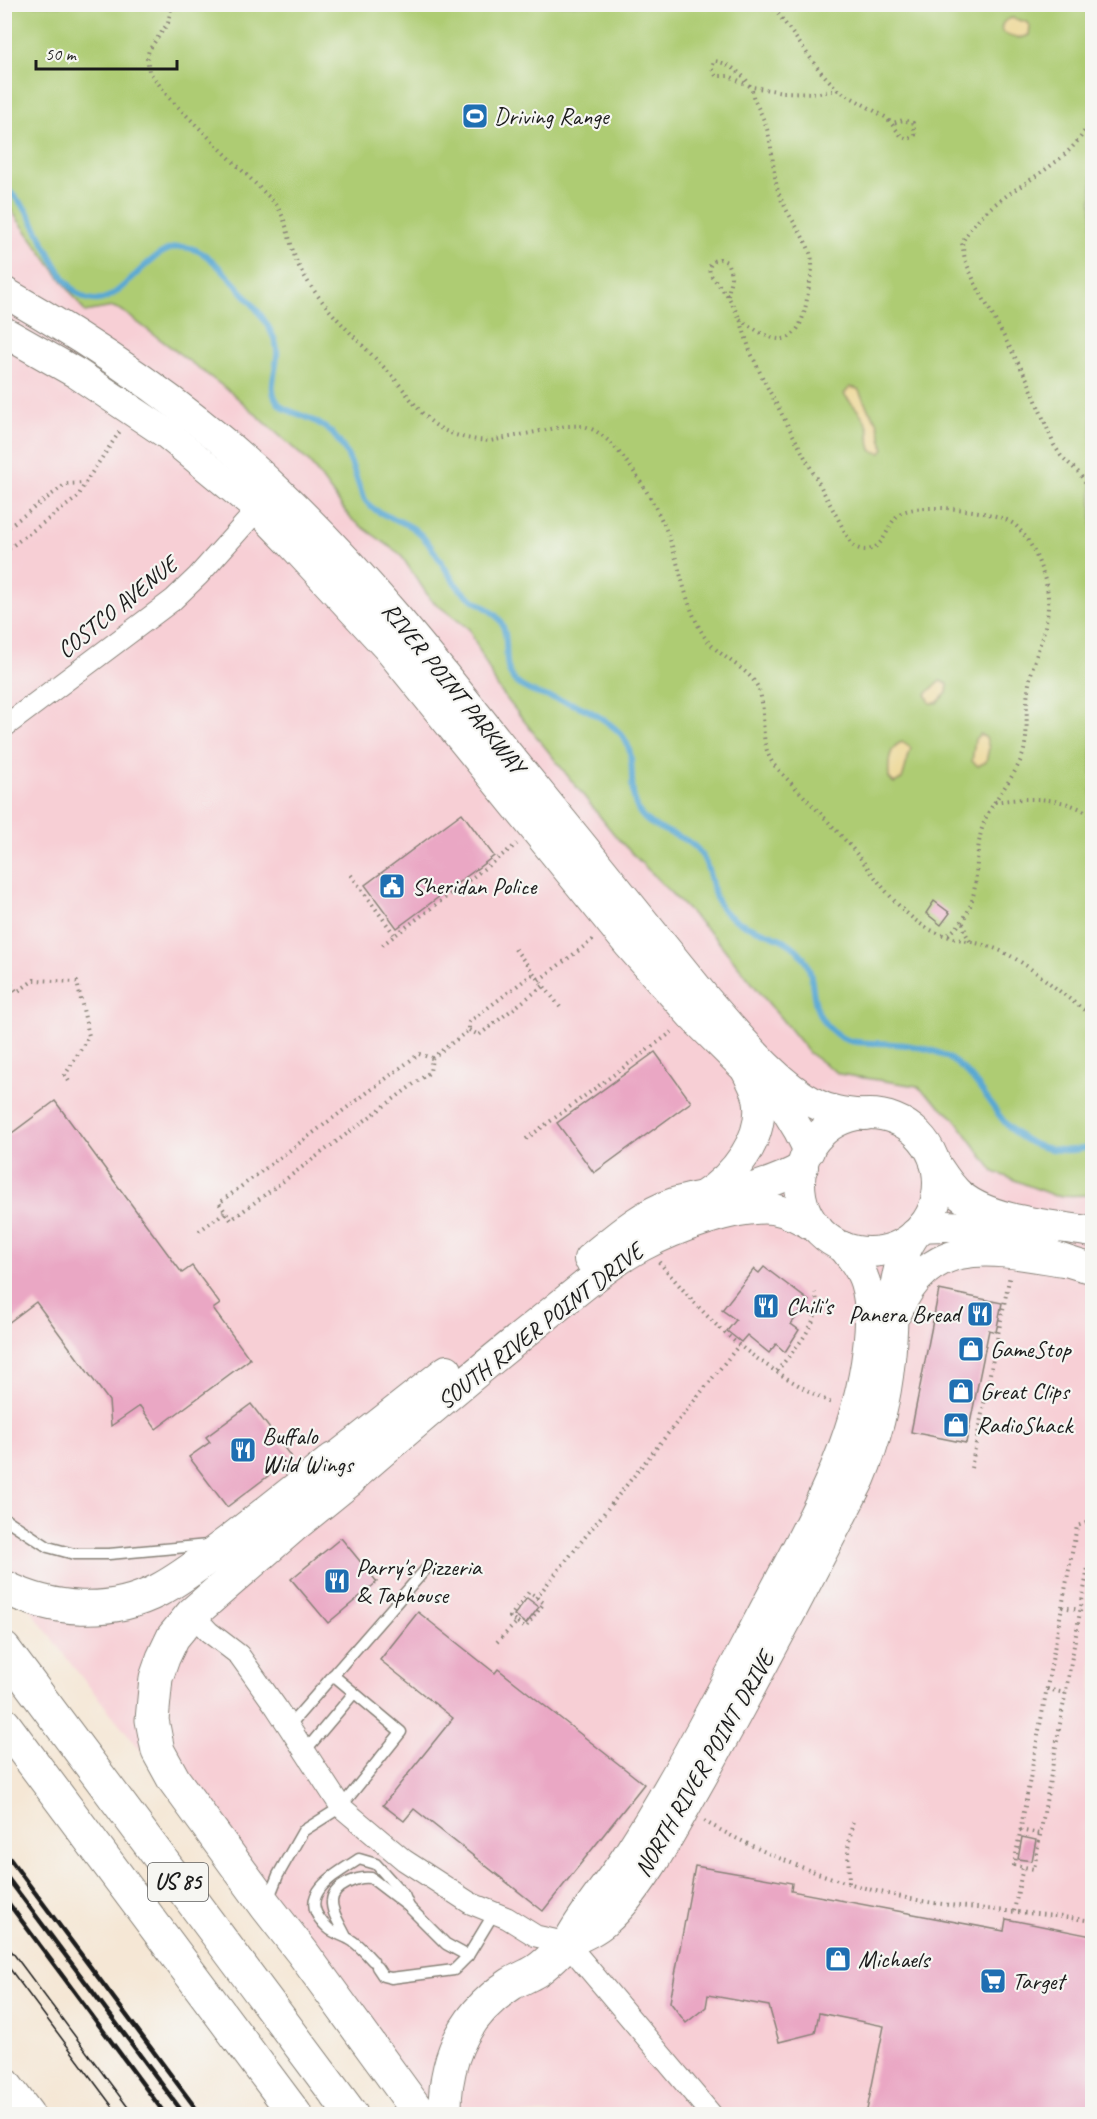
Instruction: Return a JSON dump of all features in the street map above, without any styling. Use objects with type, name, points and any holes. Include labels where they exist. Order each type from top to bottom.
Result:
[{"type":"highway","points":[[4,1587],[43,1602],[87,1608],[111,1606],[133,1600],[158,1591],[234,1538],[342,1470]]},
{"type":"highway","points":[[342,1470],[292,1527],[192,1614],[173,1637],[156,1678],[152,1720],[158,1751],[174,1780],[420,2115]]},
{"type":"highway","name":"US 85","points":[[4,1648],[351,2115]]},
{"type":"highway","name":"US 85","points":[[4,1725],[295,2115]]},
{"type":"highway","points":[[446,2115],[445,2094],[448,2069],[454,2049],[479,2011],[512,1984],[536,1971],[567,1943]]},
{"type":"street","name":"RIVER POINT PARKWAY","points":[[4,292],[174,402],[214,434],[267,499],[321,573],[387,647],[637,954],[692,1016],[789,1114],[806,1159]]},
{"type":"street","name":"RIVER POINT PARKWAY","points":[[4,332],[76,373],[136,412],[191,453],[267,499],[341,554],[415,638],[706,999],[750,1048],[786,1083],[814,1103],[843,1113],[865,1114]]},
{"type":"street","name":"COSTCO AVENUE","points":[[4,727],[173,600],[198,576],[267,499]]},
{"type":"street","points":[[703,1196],[731,1174],[742,1160],[753,1137],[759,1113],[758,1100],[744,1066]]},
{"type":"street","points":[[935,1163],[937,1195],[929,1217],[919,1230],[903,1243],[883,1250],[866,1252],[843,1247],[834,1242],[818,1229],[806,1211],[802,1200],[801,1179],[806,1159],[820,1135],[847,1118],[865,1114],[884,1116],[904,1124],[921,1137],[935,1163],[953,1188],[963,1197],[987,1210],[1092,1232]]},
{"type":"street","name":"SOUTH RIVER POINT DRIVE","points":[[342,1470],[629,1227],[659,1209],[703,1196],[757,1186],[786,1176],[806,1159]]},
{"type":"street","name":"SOUTH RIVER POINT DRIVE","points":[[342,1470],[476,1372],[604,1271],[642,1245],[715,1217],[770,1209],[786,1212],[818,1229]]},
{"type":"street","points":[[919,1230],[964,1226],[980,1229],[1063,1261]]},
{"type":"street","name":"NORTH RIVER POINT DRIVE","points":[[567,1943],[606,1921],[633,1890],[655,1857],[723,1738],[844,1510],[869,1457],[886,1388],[893,1327],[893,1297],[898,1269],[906,1249],[919,1230]]},
{"type":"street","name":"NORTH RIVER POINT DRIVE","points":[[567,1943],[577,1925],[626,1859],[696,1741],[811,1522],[834,1473],[852,1427],[862,1386],[869,1339],[869,1298],[864,1279],[856,1263],[843,1247]]},
{"type":"street","points":[[893,1327],[901,1301],[913,1283],[926,1270],[947,1256],[961,1252],[992,1250],[1092,1268]]},
{"type":"street","points":[[192,1614],[209,1632],[239,1655],[289,1726],[341,1807],[404,1860],[470,1903],[536,1936],[567,1943],[711,2115]]},
{"type":"street","points":[[4,2081],[29,2115]]},
{"type":"lane","points":[[4,1518],[48,1547],[85,1555],[206,1545],[234,1538]]},
{"type":"lane","points":[[289,1726],[425,1570]]},
{"type":"lane","points":[[266,1906],[278,1875],[303,1831],[341,1807],[401,1732],[333,1675]]},
{"type":"lane","points":[[305,1751],[354,1693]]},
{"type":"lane","points":[[409,1907],[404,1894],[376,1864],[359,1859],[337,1873],[317,1890],[314,1899],[314,1910],[329,1929],[356,1943],[383,1976],[391,1978],[454,1970],[468,1956],[494,1913]]},
{"type":"lane","points":[[346,1937],[335,1914],[332,1902],[334,1894],[346,1884],[363,1877],[370,1878],[409,1907],[446,1944],[468,1956]]},
{"type":"path","points":[[172,4],[168,23],[149,50],[147,57],[149,71],[169,98],[276,204],[287,224],[300,270],[333,314],[393,377],[423,414],[433,424],[463,438],[490,441],[566,426],[579,426],[598,432],[614,445],[658,512],[669,538],[690,608],[704,635],[721,655],[755,682],[762,708],[764,745],[774,765],[851,848],[899,906],[922,926],[945,936],[988,946],[1016,959],[1092,1015]]},
{"type":"path","points":[[771,4],[820,71],[838,90],[866,104],[893,123],[896,131],[902,137],[909,138],[915,135],[913,123],[908,120],[893,123]]},
{"type":"path","points":[[1090,4],[1087,32],[1092,58]]},
{"type":"path","points":[[740,319],[753,329],[773,338],[790,337],[797,332],[806,311],[812,262],[807,246],[782,203],[777,186],[770,137],[753,97],[752,87],[744,77],[723,62],[714,61],[712,69],[716,76],[729,76],[752,87],[803,93],[838,90]]},
{"type":"path","points":[[1092,115],[1086,132],[1077,143],[975,222],[962,243],[965,260],[975,283],[1029,381],[1054,445],[1061,456],[1083,477],[1092,491]]},
{"type":"path","points":[[728,296],[730,270],[727,262],[720,259],[713,261],[709,267],[710,274],[728,296],[740,319],[750,351],[764,381],[852,545],[858,549],[873,548],[880,543],[892,522],[900,514],[929,508],[985,513],[1004,518],[1014,524],[1029,542],[1045,580],[1048,609],[1030,673],[1023,753],[994,802],[980,837],[973,899],[963,923],[945,936]]},
{"type":"path","points":[[4,552],[78,496],[123,428]]},
{"type":"path","points":[[4,530],[66,484],[85,483]]},
{"type":"path","points":[[994,802],[1018,799],[1050,801],[1078,808],[1092,816]]},
{"type":"path","points":[[382,945],[518,844]]},
{"type":"path","points":[[351,874],[394,934]]},
{"type":"path","points":[[963,923],[971,943]]},
{"type":"path","points":[[538,980],[594,939]]},
{"type":"path","points":[[515,950],[560,1007]]},
{"type":"path","points":[[469,1030],[469,1022],[534,973]]},
{"type":"path","points":[[4,975],[17,992],[34,980],[78,982],[89,1036],[65,1075],[70,1083]]},
{"type":"path","points":[[469,1030],[479,1035],[543,986]]},
{"type":"path","points":[[432,1058],[419,1054],[219,1203],[231,1220],[430,1072],[432,1058],[469,1030]]},
{"type":"path","points":[[526,1139],[672,1032]]},
{"type":"path","points":[[199,1231],[225,1212]]},
{"type":"path","points":[[658,1261],[707,1316],[739,1345],[836,1407]]},
{"type":"path","points":[[971,1468],[1012,1266]]},
{"type":"path","points":[[777,1371],[807,1331],[815,1316],[818,1308],[815,1293]]},
{"type":"path","points":[[536,1598],[739,1345]]},
{"type":"path","points":[[1092,1448],[1090,1460],[1092,1462]]},
{"type":"path","points":[[1092,1502],[1090,1522],[1077,1526],[1014,1865],[1034,1869],[1092,1545]]},
{"type":"path","points":[[529,1592],[536,1598],[544,1603],[525,1628],[510,1617],[529,1592]]},
{"type":"path","points":[[1062,1607],[1080,1611]]},
{"type":"path","points":[[497,1642],[517,1622]]},
{"type":"path","points":[[1047,1689],[1065,1693]]},
{"type":"path","points":[[700,1820],[781,1859],[849,1883],[933,1902],[1092,1921]]},
{"type":"path","points":[[849,1883],[848,1848],[853,1820]]},
{"type":"path","points":[[1020,1830],[1040,1834]]},
{"type":"path","points":[[1014,1911],[1023,1867]]},
{"type":"shaded area","points":[[4,202],[85,312],[113,307],[121,310],[233,394],[310,463],[351,519],[400,554],[431,600],[469,629],[498,688],[617,838],[717,940],[839,1074],[917,1086],[955,1119],[994,1172],[1055,1196],[1092,1195],[1092,2114],[435,2114],[71,1664],[5,1576]]},
{"type":"green space","points":[[4,5],[1092,5],[1092,1195],[1055,1196],[994,1172],[955,1119],[917,1086],[839,1074],[809,1053],[717,940],[617,838],[498,688],[469,629],[431,600],[400,554],[351,519],[310,463],[233,394],[121,310],[113,307],[85,312],[5,202]]},
{"type":"sand","points":[[1012,18],[1026,22],[1030,26],[1029,35],[1015,38],[1002,32],[1003,23]]},
{"type":"sand","points":[[850,387],[858,389],[877,421],[884,449],[881,453],[872,451],[866,422],[844,394]]},
{"type":"sand","points":[[940,681],[948,684],[947,693],[937,703],[930,703],[926,694]]},
{"type":"sand","points":[[980,734],[986,738],[989,748],[986,762],[978,766],[972,761],[975,739]]},
{"type":"sand","points":[[902,742],[911,748],[902,779],[894,783],[889,778],[890,757],[897,744]]},
{"type":"building","points":[[462,813],[494,856],[397,928],[365,885]]},
{"type":"building","points":[[934,901],[950,913],[941,925],[926,913]]},
{"type":"building","points":[[655,1052],[691,1102],[594,1173],[557,1123]]},
{"type":"building","points":[[55,1101],[182,1273],[192,1266],[220,1304],[213,1309],[250,1359],[156,1429],[140,1406],[111,1426],[109,1401],[36,1302],[4,1326],[4,1139]]},
{"type":"building","name":"Chili's","points":[[764,1267],[809,1301],[791,1324],[799,1330],[785,1352],[776,1344],[769,1353],[747,1335],[741,1342],[727,1331],[736,1320],[722,1310],[754,1269],[759,1273]]},
{"type":"building","points":[[939,1290],[1002,1303],[996,1332],[989,1330],[966,1443],[911,1432]]},
{"type":"building","name":"Buffalo Wild Wings","points":[[251,1404],[292,1458],[227,1507],[189,1457],[210,1442],[206,1437]]},
{"type":"building","name":"Parry's Pizzeria & Taphouse","points":[[341,1538],[377,1582],[328,1623],[291,1579]]},
{"type":"building","points":[[527,1598],[539,1607],[526,1624],[514,1615]]},
{"type":"building","points":[[418,1612],[495,1673],[498,1669],[644,1784],[543,1911],[414,1809],[404,1821],[383,1805],[453,1718],[380,1660]]},
{"type":"building","points":[[1022,1837],[1036,1840],[1032,1861],[1018,1859]]},
{"type":"building","points":[[695,1866],[792,1883],[791,1891],[1004,1931],[1006,1919],[1092,1936],[1092,2115],[866,2115],[884,2026],[819,2013],[815,2033],[779,2042],[769,2006],[708,1995],[706,2007],[686,2023],[670,2002]]},
{"type":"waterway","points":[[4,186],[27,211],[58,268],[80,295],[96,300],[112,295],[157,256],[174,248],[193,249],[223,271],[262,316],[275,340],[277,357],[273,393],[276,400],[286,409],[315,421],[332,433],[346,454],[363,496],[370,506],[409,526],[421,535],[460,589],[499,619],[505,635],[508,668],[516,682],[535,693],[583,708],[620,733],[630,751],[633,793],[640,813],[653,825],[688,841],[695,847],[705,861],[717,901],[727,914],[745,925],[775,936],[793,946],[800,953],[810,973],[819,1014],[836,1034],[850,1041],[909,1046],[941,1054],[972,1078],[1004,1122],[1016,1134],[1031,1143],[1051,1149],[1077,1150],[1092,1146]]},
{"type":"tram line","points":[[4,1941],[133,2114]]},
{"type":"tram line","points":[[4,1961],[118,2114]]},
{"type":"railway","points":[[4,1851],[200,2114]]},
{"type":"railway","points":[[4,1873],[184,2114]]},
{"type":"railway","points":[[4,1897],[165,2114]]},
{"type":"place","name":"Driving Range","points":[[475,116]]},
{"type":"place","name":"Sheridan Police","points":[[392,886]]},
{"type":"place","name":"Chili's","points":[[766,1306]]},
{"type":"place","name":"Panera Bread","points":[[980,1314]]},
{"type":"place","name":"GameStop","points":[[971,1349]]},
{"type":"place","name":"Great Clips","points":[[961,1391]]},
{"type":"place","name":"RadioShack","points":[[956,1425]]},
{"type":"place","name":"Buffalo Wild Wings","points":[[243,1450]]},
{"type":"place","name":"Parry's Pizzeria & Taphouse","points":[[337,1581]]},
{"type":"place","name":"Michaels","points":[[838,1959]]},
{"type":"place","name":"Target","points":[[993,1981]]}]
